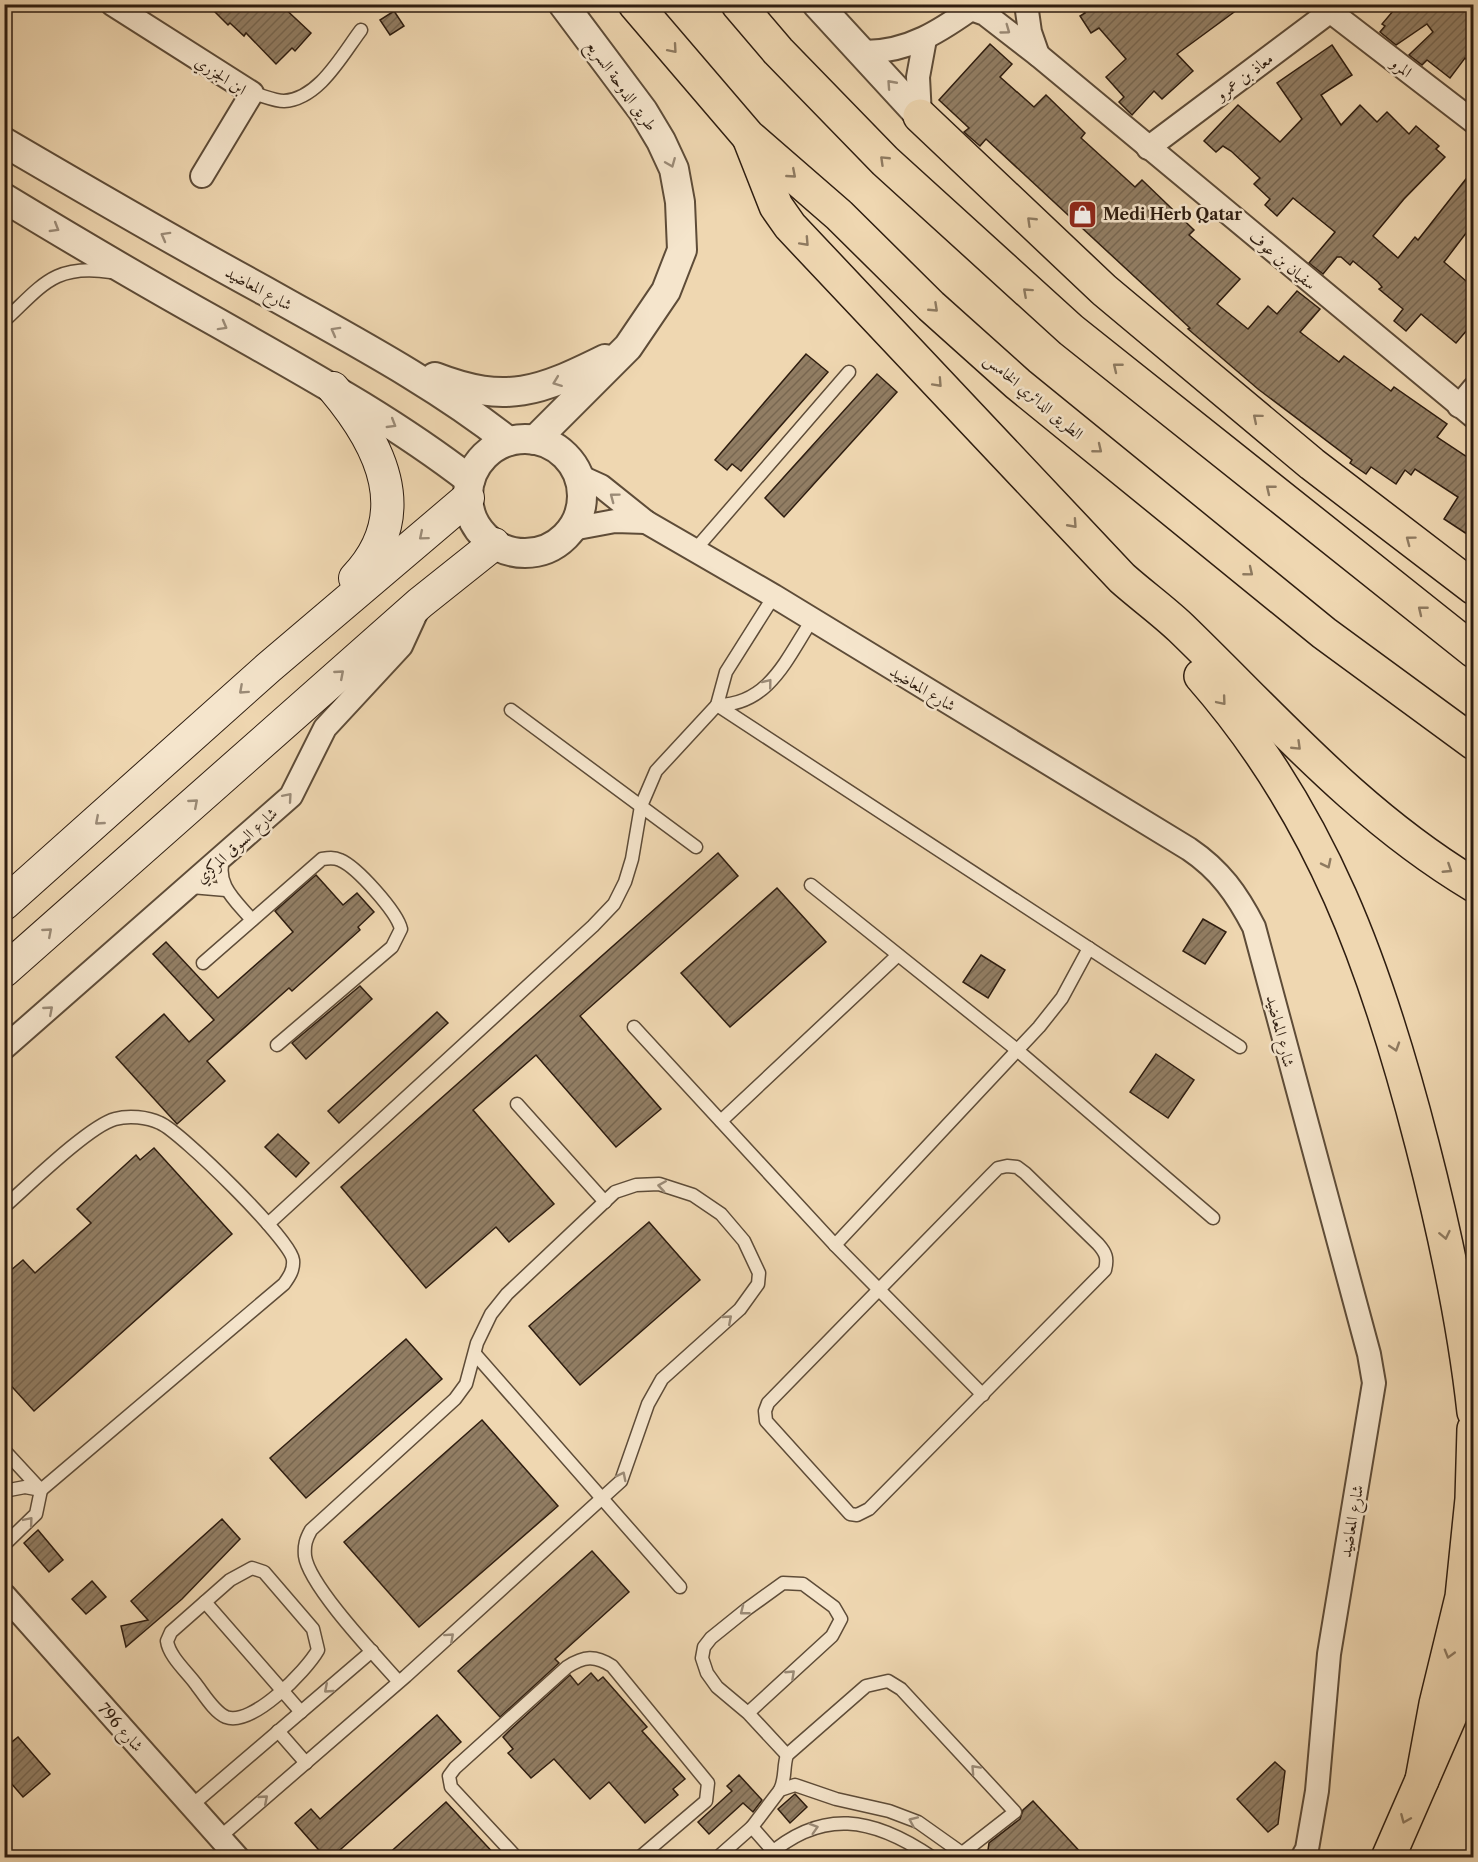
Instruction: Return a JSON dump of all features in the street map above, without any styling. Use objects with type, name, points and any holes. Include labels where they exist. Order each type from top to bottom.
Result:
[{"type":"highway","name":"الطريق الدائري الخامس","points":[[635,4],[748,136],[839,215],[931,306],[1018,384],[1324,633],[1473,743]]},
{"type":"highway","points":[[738,4],[778,51],[885,161],[1071,330],[1473,651]]},
{"type":"highway","points":[[920,116],[1104,290],[1312,464],[1473,588]]},
{"type":"highway","points":[[748,136],[776,206],[790,226],[1134,589],[1180,627],[1298,747],[1355,799],[1400,836],[1473,885]]},
{"type":"highway","points":[[1134,589],[1154,623],[1234,716],[1264,756],[1296,806],[1337,885],[1363,952],[1407,1085],[1459,1298],[1473,1412]]},
{"type":"highway","points":[[1422,1780],[1436,1704],[1462,1598],[1472,1499],[1473,1429]]},
{"type":"highway","points":[[1388,1857],[1473,1661]]},
{"type":"main road","points":[[268,668],[371,562],[387,520],[385,477],[374,444],[354,412],[333,388]]},
{"type":"main road","points":[[4,904],[469,489]]},
{"type":"main road","name":"شارع السوق المركزي","points":[[4,971],[420,603],[494,544]]},
{"type":"street","name":"ابن الجزري","points":[[112,4],[252,93],[202,176]]},
{"type":"street","name":"طريق الدوحة السريع","points":[[521,441],[628,347],[666,291],[682,250],[680,202],[674,170],[643,111],[563,4]]},
{"type":"street","points":[[817,4],[920,116]]},
{"type":"street","points":[[1026,4],[1030,32],[1038,55]]},
{"type":"street","points":[[862,52],[894,50],[925,39],[974,7]]},
{"type":"street","name":"سفيان بن عوف","points":[[974,7],[1038,55],[1466,412]]},
{"type":"street","name":"المرو","points":[[1336,8],[1473,122]]},
{"type":"street","name":"معاذ بن عمرو","points":[[1148,148],[1336,8]]},
{"type":"street","points":[[920,116],[918,77],[925,39]]},
{"type":"street","name":"شارع المعاضيد","points":[[4,142],[159,233],[374,352],[521,441]]},
{"type":"street","points":[[4,198],[134,276],[333,388],[402,430],[469,489]]},
{"type":"street","points":[[374,352],[464,387],[510,393],[558,382],[628,347]]},
{"type":"street","points":[[1466,412],[1473,388]]},
{"type":"street","points":[[521,441],[554,446],[569,459],[579,476],[581,504],[572,529],[560,542],[544,550],[527,553],[510,551],[494,544],[475,524],[469,489],[484,456],[521,441]]},
{"type":"street","name":"شارع المعاضيد","points":[[579,476],[601,486],[646,522],[774,596],[1205,860],[1222,875],[1237,895],[1254,927],[1294,1083],[1369,1354],[1374,1383],[1329,1654],[1317,1791],[1307,1849],[1302,1857]]},
{"type":"street","name":"شارع المعاضيد","points":[[572,529],[615,521],[646,522]]},
{"type":"street","name":"شارع السوق المركزي","points":[[4,1048],[291,796],[325,728],[401,646],[420,603]]},
{"type":"street","name":"شارع 796","points":[[4,1595],[238,1857]]},
{"type":"lane","points":[[252,93],[282,101],[301,97],[322,81],[362,30]]},
{"type":"lane","points":[[4,321],[46,282],[58,274],[93,270],[134,276]]},
{"type":"lane","points":[[694,551],[849,372]]},
{"type":"lane","points":[[268,1224],[593,926],[614,904],[632,859],[641,806],[656,771],[717,705],[726,672],[774,596]]},
{"type":"lane","points":[[717,705],[744,702],[767,686],[812,620]]},
{"type":"lane","points":[[717,705],[1240,1047]]},
{"type":"lane","points":[[511,710],[696,847]]},
{"type":"lane","points":[[225,855],[221,873],[226,890],[252,920]]},
{"type":"lane","points":[[203,963],[314,864],[330,857],[346,864],[399,919],[401,929],[392,947],[277,1045]]},
{"type":"lane","points":[[811,885],[1017,1050],[1213,1218]]},
{"type":"lane","points":[[189,887],[208,886],[226,890]]},
{"type":"lane","points":[[835,1245],[1017,1050],[1062,998],[1089,948]]},
{"type":"lane","points":[[721,1121],[898,955]]},
{"type":"lane","points":[[634,1027],[835,1245],[983,1395]]},
{"type":"lane","points":[[517,1104],[605,1202]]},
{"type":"lane","points":[[4,1207],[95,1127],[116,1119],[138,1117],[160,1123],[181,1136],[268,1224],[289,1248],[294,1260],[292,1273],[284,1284],[41,1490],[36,1514],[4,1545]]},
{"type":"lane","points":[[1007,1166],[1017,1167],[1105,1251],[1107,1260],[1105,1270],[983,1395],[864,1514],[857,1515],[845,1509],[766,1421],[765,1410],[768,1403],[991,1175],[1007,1166]]},
{"type":"lane","points":[[220,1837],[399,1682],[605,1498],[621,1481],[648,1404],[662,1379],[740,1309],[758,1284],[759,1273],[744,1241],[721,1214],[685,1191],[659,1184],[636,1185],[615,1192],[507,1294],[491,1314],[466,1384],[455,1399],[324,1516],[304,1542],[308,1566],[320,1587],[399,1682]]},
{"type":"lane","points":[[475,1354],[605,1498],[680,1587]]},
{"type":"lane","points":[[4,1450],[41,1490]]},
{"type":"lane","points":[[4,1491],[25,1487],[41,1490]]},
{"type":"lane","points":[[259,1569],[313,1629],[318,1650],[310,1666],[281,1689],[256,1711],[242,1719],[220,1714],[168,1646],[171,1632],[230,1580],[247,1570],[259,1569]]},
{"type":"lane","points":[[748,1713],[832,1636],[841,1619],[834,1607],[803,1584],[783,1583],[711,1638],[704,1647],[702,1658],[706,1673],[723,1693],[748,1713],[787,1755]]},
{"type":"lane","points":[[205,1602],[301,1712]]},
{"type":"lane","points":[[191,1806],[372,1651]]},
{"type":"lane","points":[[517,1857],[451,1787],[449,1776],[455,1768],[567,1667],[579,1659],[589,1657],[601,1659],[612,1666],[708,1783],[706,1801],[639,1857]]},
{"type":"lane","points":[[717,1857],[752,1827],[780,1790],[785,1780],[783,1766],[787,1755],[866,1686],[883,1680],[893,1683],[1015,1812],[962,1855],[918,1822],[889,1811],[836,1799],[802,1786],[795,1785],[780,1790]]},
{"type":"lane","points":[[278,1731],[306,1763]]},
{"type":"lane","points":[[752,1827],[769,1854],[791,1836],[809,1828],[818,1825],[845,1824],[873,1828],[905,1839],[933,1857]]},
{"type":"building","points":[[207,4],[280,4],[311,33],[295,51],[292,48],[276,64],[246,33],[244,36],[230,23],[228,25]]},
{"type":"building","points":[[1079,4],[1245,4],[1177,54],[1193,71],[1162,99],[1154,91],[1132,115],[1119,102],[1124,97],[1106,77],[1126,59],[1099,28],[1091,33],[1080,16],[1085,13]]},
{"type":"building","points":[[1399,4],[1473,4],[1473,65],[1465,58],[1450,78],[1427,60],[1422,65],[1409,55],[1433,32],[1427,24],[1396,45],[1380,32],[1385,26],[1382,24]]},
{"type":"building","points":[[394,11],[404,26],[390,35],[380,20]]},
{"type":"building","points":[[990,44],[1012,64],[1000,77],[1034,107],[1046,95],[1085,133],[1081,138],[1135,187],[1142,180],[1194,230],[1189,235],[1240,279],[1217,304],[1248,329],[1268,306],[1277,314],[1297,291],[1320,309],[1300,332],[1339,362],[1344,356],[1391,391],[1394,387],[1447,424],[1437,437],[1473,461],[1473,538],[1444,519],[1458,497],[1415,469],[1411,475],[1405,470],[1396,484],[1371,467],[1366,474],[1350,463],[1352,460],[1258,389],[1188,329],[1190,328],[986,139],[980,146],[964,132],[969,128],[939,100]]},
{"type":"building","points":[[1332,45],[1352,75],[1321,95],[1341,125],[1360,105],[1377,122],[1387,112],[1409,134],[1416,126],[1439,146],[1436,149],[1445,157],[1404,199],[1373,236],[1398,258],[1415,237],[1418,240],[1473,170],[1473,224],[1444,262],[1473,287],[1473,323],[1456,343],[1421,314],[1406,331],[1394,321],[1403,309],[1379,289],[1382,287],[1378,282],[1353,261],[1350,265],[1341,257],[1337,257],[1323,274],[1309,263],[1335,232],[1293,198],[1277,216],[1265,205],[1270,199],[1254,184],[1260,178],[1231,151],[1223,146],[1216,152],[1204,141],[1238,105],[1280,142],[1302,119],[1277,83]]},
{"type":"building","points":[[806,354],[828,372],[741,471],[732,464],[727,470],[715,460]]},
{"type":"building","points":[[877,374],[897,392],[784,517],[765,498]]},
{"type":"building","points":[[718,853],[738,876],[580,1016],[661,1109],[616,1147],[536,1055],[473,1110],[554,1204],[509,1242],[496,1227],[426,1288],[341,1187]]},
{"type":"building","points":[[316,875],[343,905],[357,893],[374,912],[358,927],[360,930],[292,991],[289,988],[207,1061],[225,1081],[177,1124],[116,1057],[164,1014],[189,1042],[214,1020],[153,954],[166,942],[218,998],[293,932],[275,911]]},
{"type":"building","points":[[777,888],[826,942],[730,1027],[681,973]]},
{"type":"building","points":[[1203,919],[1226,932],[1205,964],[1183,951]]},
{"type":"building","points":[[981,955],[1005,970],[988,998],[963,982]]},
{"type":"building","points":[[360,986],[372,999],[306,1059],[292,1043]]},
{"type":"building","points":[[437,1012],[448,1023],[339,1123],[328,1111]]},
{"type":"building","points":[[1156,1054],[1194,1080],[1168,1118],[1130,1092]]},
{"type":"building","points":[[278,1134],[309,1163],[296,1177],[265,1147]]},
{"type":"building","points":[[154,1148],[232,1234],[34,1411],[4,1378],[4,1276],[23,1260],[35,1273],[91,1223],[77,1209],[136,1155],[140,1160]]},
{"type":"building","points":[[649,1222],[700,1280],[580,1385],[529,1326]]},
{"type":"building","points":[[406,1339],[442,1379],[306,1498],[270,1458]]},
{"type":"building","points":[[482,1420],[558,1506],[419,1627],[344,1542]]},
{"type":"building","points":[[222,1519],[240,1539],[182,1599],[126,1647],[121,1626],[148,1620],[131,1601]]},
{"type":"building","points":[[38,1530],[63,1560],[49,1572],[24,1543]]},
{"type":"building","points":[[592,1551],[629,1592],[555,1659],[559,1663],[500,1717],[458,1671]]},
{"type":"building","points":[[92,1581],[106,1597],[86,1614],[72,1599]]},
{"type":"building","points":[[591,1673],[598,1681],[603,1677],[647,1727],[642,1731],[685,1779],[673,1789],[678,1795],[645,1823],[609,1782],[590,1799],[554,1759],[531,1778],[508,1753],[513,1749],[503,1737],[511,1729],[570,1675],[578,1685]]},
{"type":"building","points":[[437,1715],[461,1742],[332,1857],[325,1857],[295,1823],[311,1809],[320,1819]]},
{"type":"building","points":[[18,1737],[50,1774],[23,1797],[4,1775],[4,1748]]},
{"type":"building","points":[[1275,1762],[1285,1771],[1278,1824],[1268,1832],[1237,1799]]},
{"type":"building","points":[[739,1775],[762,1800],[753,1812],[743,1803],[709,1834],[698,1822],[732,1791],[727,1786]]},
{"type":"building","points":[[795,1794],[807,1807],[790,1823],[778,1809]]},
{"type":"building","points":[[1033,1801],[1085,1857],[987,1857],[989,1843],[1020,1819],[1023,1810]]},
{"type":"building","points":[[446,1802],[497,1857],[385,1857]]},
{"type":"place","name":"Medi Herb Qatar","points":[[1082,214]]}]
